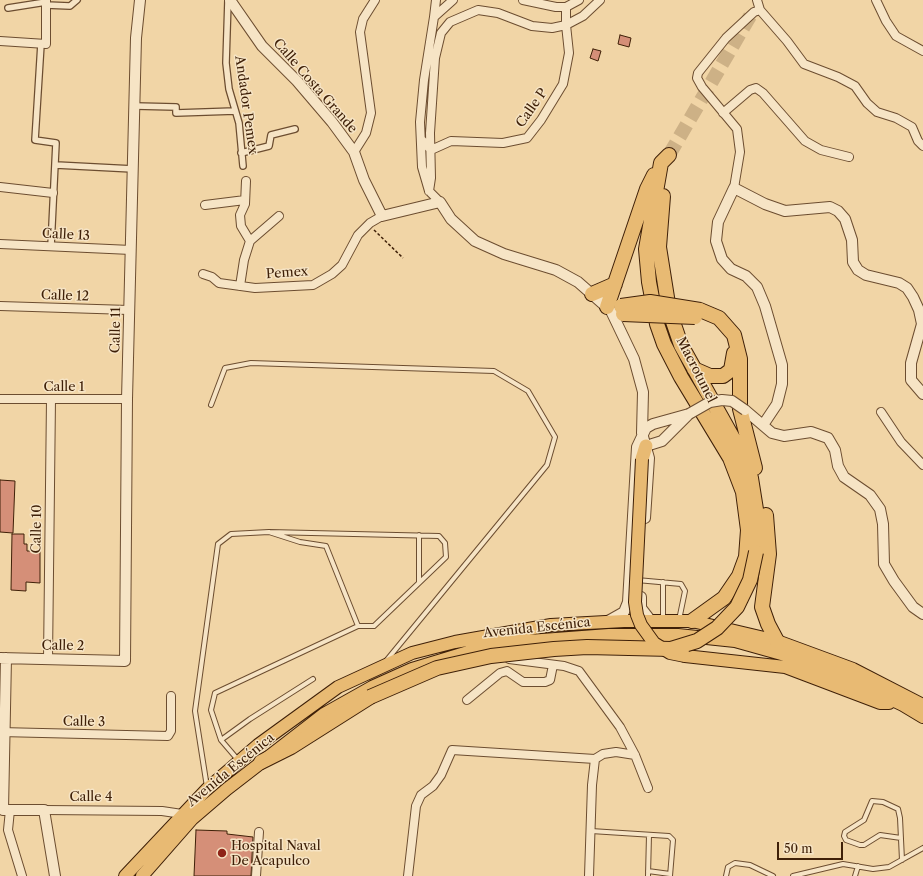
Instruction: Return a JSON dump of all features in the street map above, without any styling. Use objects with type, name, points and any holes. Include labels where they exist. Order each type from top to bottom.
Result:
[{"type":"highway","points":[[666,158],[646,189],[615,284],[615,311],[650,302],[719,318],[734,335],[740,359],[740,409],[746,451]]},
{"type":"highway","points":[[666,158],[646,249],[649,282],[657,324],[664,344],[681,377],[730,458],[743,492],[748,530],[746,557],[739,576],[724,598],[685,621]]},
{"type":"highway","name":"Macrotunel","points":[[261,762],[291,747],[370,697],[391,686],[437,668],[484,658],[561,649],[671,649],[697,641],[717,628],[737,607],[750,580],[756,552],[758,522],[756,482],[746,451],[694,369],[681,345],[669,310],[659,247],[661,211],[668,167],[666,158]]},
{"type":"highway","points":[[592,294],[615,284]]},
{"type":"highway","points":[[694,369],[710,376],[723,376],[731,370],[734,359],[733,342],[721,328],[700,314]]},
{"type":"highway","points":[[642,459],[646,446]]},
{"type":"highway","points":[[756,482],[769,554],[762,608],[777,641]]},
{"type":"main road","points":[[642,459],[635,602],[637,615],[654,643],[670,653],[685,656],[786,668],[880,702],[903,705]]},
{"type":"main road","points":[[125,876],[207,789],[258,745],[338,687],[412,653],[455,642],[550,625],[608,621],[685,621],[777,641],[854,669],[923,705]]},
{"type":"main road","name":"Avenida Escénica","points":[[142,876],[192,820],[261,762],[324,714],[372,687],[412,669],[453,655],[488,646],[529,641],[609,635],[678,635],[728,640],[792,658],[846,678],[903,705],[923,717]]},
{"type":"street","points":[[8,8],[46,2],[70,6],[78,0]]},
{"type":"street","name":"Calle 11","points":[[125,660],[129,310],[134,169],[136,38],[140,0]]},
{"type":"street","name":"Andador Pemex","points":[[229,0],[226,63],[229,89],[238,123],[243,166]]},
{"type":"street","name":"Calle Costa Grande","points":[[229,0],[262,46],[327,116],[354,152],[364,180],[382,216]]},
{"type":"street","points":[[354,152],[366,133],[371,113],[360,32],[363,19],[375,0]]},
{"type":"street","points":[[436,0],[424,80],[420,122],[422,167],[429,191],[440,202],[451,219],[475,241],[504,254],[556,270],[578,282],[615,311],[634,359],[643,392],[642,433],[637,447],[635,580],[641,608],[657,621]]},
{"type":"street","points":[[434,17],[453,0]]},
{"type":"street","points":[[523,0],[543,5],[566,7],[579,0]]},
{"type":"street","points":[[429,191],[431,178],[435,58],[441,33],[450,22],[478,10],[498,13],[532,26],[552,28],[566,25],[583,16],[600,0]]},
{"type":"street","points":[[757,0],[760,10],[787,41],[804,64],[838,77],[855,86],[867,103],[877,112],[896,118],[912,127],[918,141],[923,146]]},
{"type":"street","points":[[876,0],[886,21],[896,36],[923,51]]},
{"type":"street","points":[[0,41],[46,44],[46,2]]},
{"type":"street","name":"Calle P","points":[[431,150],[451,141],[503,143],[527,138],[541,120],[562,84],[569,53],[566,7]]},
{"type":"street","points":[[760,10],[754,12],[726,38],[698,73],[698,78],[702,87],[737,129],[740,152],[734,188],[718,222],[716,241],[722,259],[731,269],[746,276],[757,287],[765,306],[782,365],[782,384],[777,404],[763,425]]},
{"type":"street","points":[[41,44],[35,140],[56,142],[51,246]]},
{"type":"street","points":[[723,113],[750,90],[756,88],[763,93],[805,141],[821,150],[849,158]]},
{"type":"street","points":[[135,106],[176,107],[176,113],[235,111]]},
{"type":"street","points":[[241,152],[269,146],[271,135],[295,129]]},
{"type":"street","points":[[421,139],[431,150]]},
{"type":"street","points":[[56,165],[134,169]]},
{"type":"street","points":[[246,181],[245,200],[240,215],[241,226],[250,242]]},
{"type":"street","points":[[0,187],[53,193]]},
{"type":"street","points":[[734,188],[765,204],[785,211],[830,207],[838,211],[845,219],[852,240],[853,262],[858,270],[866,275],[899,283],[907,288],[913,297],[919,310],[922,324],[911,363],[911,380],[923,394]]},
{"type":"street","points":[[206,205],[245,200]]},
{"type":"street","name":"Pemex","points":[[203,274],[212,276],[219,283],[255,288],[313,285],[321,281],[342,265],[358,235],[370,223],[382,216],[440,202]]},
{"type":"street","points":[[240,286],[244,260],[250,242],[279,216]]},
{"type":"street","name":"Calle 13","points":[[0,244],[131,250]]},
{"type":"street","name":"Calle 12","points":[[0,306],[129,310]]},
{"type":"street","name":"Calle 1","points":[[0,399],[127,399]]},
{"type":"street","name":"Calle 10","points":[[48,659],[51,399]]},
{"type":"street","points":[[642,433],[646,428],[653,424],[689,414],[710,402],[732,400],[772,433],[784,436],[811,432],[828,438],[835,450],[838,466],[844,477],[870,495],[880,509],[883,524],[884,564],[913,607],[923,614]]},
{"type":"street","points":[[881,412],[901,442],[923,465]]},
{"type":"street","points":[[646,446],[662,442],[689,414]]},
{"type":"street","points":[[608,621],[624,612],[635,580],[649,458],[642,433]]},
{"type":"street","points":[[453,655],[464,660],[491,657],[553,665],[579,671],[614,718],[635,755],[648,788]]},
{"type":"street","points":[[3,658],[5,810],[8,830],[22,876]]},
{"type":"street","name":"Calle 2","points":[[3,658],[125,660]]},
{"type":"street","points":[[467,700],[500,673],[508,671],[523,682],[545,682],[550,680],[553,665]]},
{"type":"street","name":"Calle 3","points":[[3,733],[168,736],[171,731],[171,696]]},
{"type":"street","points":[[408,876],[416,806],[421,795],[434,786],[441,775],[452,750],[595,759],[603,754],[616,752],[635,755]]},
{"type":"street","points":[[589,876],[590,831],[595,759]]},
{"type":"street","name":"Calle 4","points":[[5,810],[162,810],[182,814]]},
{"type":"street","points":[[44,810],[55,876]]},
{"type":"street","points":[[256,876],[259,832]]},
{"type":"lane","points":[[211,405],[225,368],[251,363],[494,371],[528,391],[555,437],[547,465],[382,666]]},
{"type":"lane","points":[[269,532],[300,542],[326,546],[358,626]]},
{"type":"lane","points":[[207,789],[195,711],[218,544],[231,534],[269,532],[439,536],[445,543],[446,557],[374,626],[358,626],[215,693],[211,710],[221,740],[239,761]]},
{"type":"lane","points":[[419,535],[419,582]]},
{"type":"lane","points":[[635,580],[682,584],[685,591],[685,621]]},
{"type":"lane","points":[[657,621],[663,582]]},
{"type":"lane","points":[[221,740],[250,719],[313,679]]},
{"type":"lane","points":[[901,838],[880,835],[864,845],[860,845],[846,840],[844,836],[845,832],[864,820],[872,801],[883,802],[898,809],[901,838],[902,860]]},
{"type":"lane","points":[[590,831],[649,834],[669,836],[673,840],[670,875],[648,874],[649,834]]},
{"type":"lane","points":[[793,876],[843,864],[873,869],[889,867],[923,848]]},
{"type":"lane","points":[[726,876],[728,867],[735,863],[750,865],[773,876]]},
{"type":"lane","points":[[856,876],[858,866]]},
{"type":"path","points":[[370,223],[377,235],[403,258]]},
{"type":"building","points":[[620,35],[631,38],[629,47],[618,44]]},
{"type":"building","points":[[593,49],[601,51],[598,61],[590,58]]},
{"type":"building","points":[[0,480],[15,481],[13,533],[0,532]]},
{"type":"building","points":[[12,534],[24,534],[24,544],[27,544],[27,551],[40,551],[40,583],[26,582],[26,591],[11,590]]},
{"type":"building","name":"Hospital Naval De Acapulco","points":[[196,830],[227,831],[227,834],[253,837],[251,876],[194,876]]},
{"type":"tunnel","points":[[669,155],[753,11]]},
{"type":"place","name":"Hospital Naval De Acapulco","points":[[222,853]]}]
